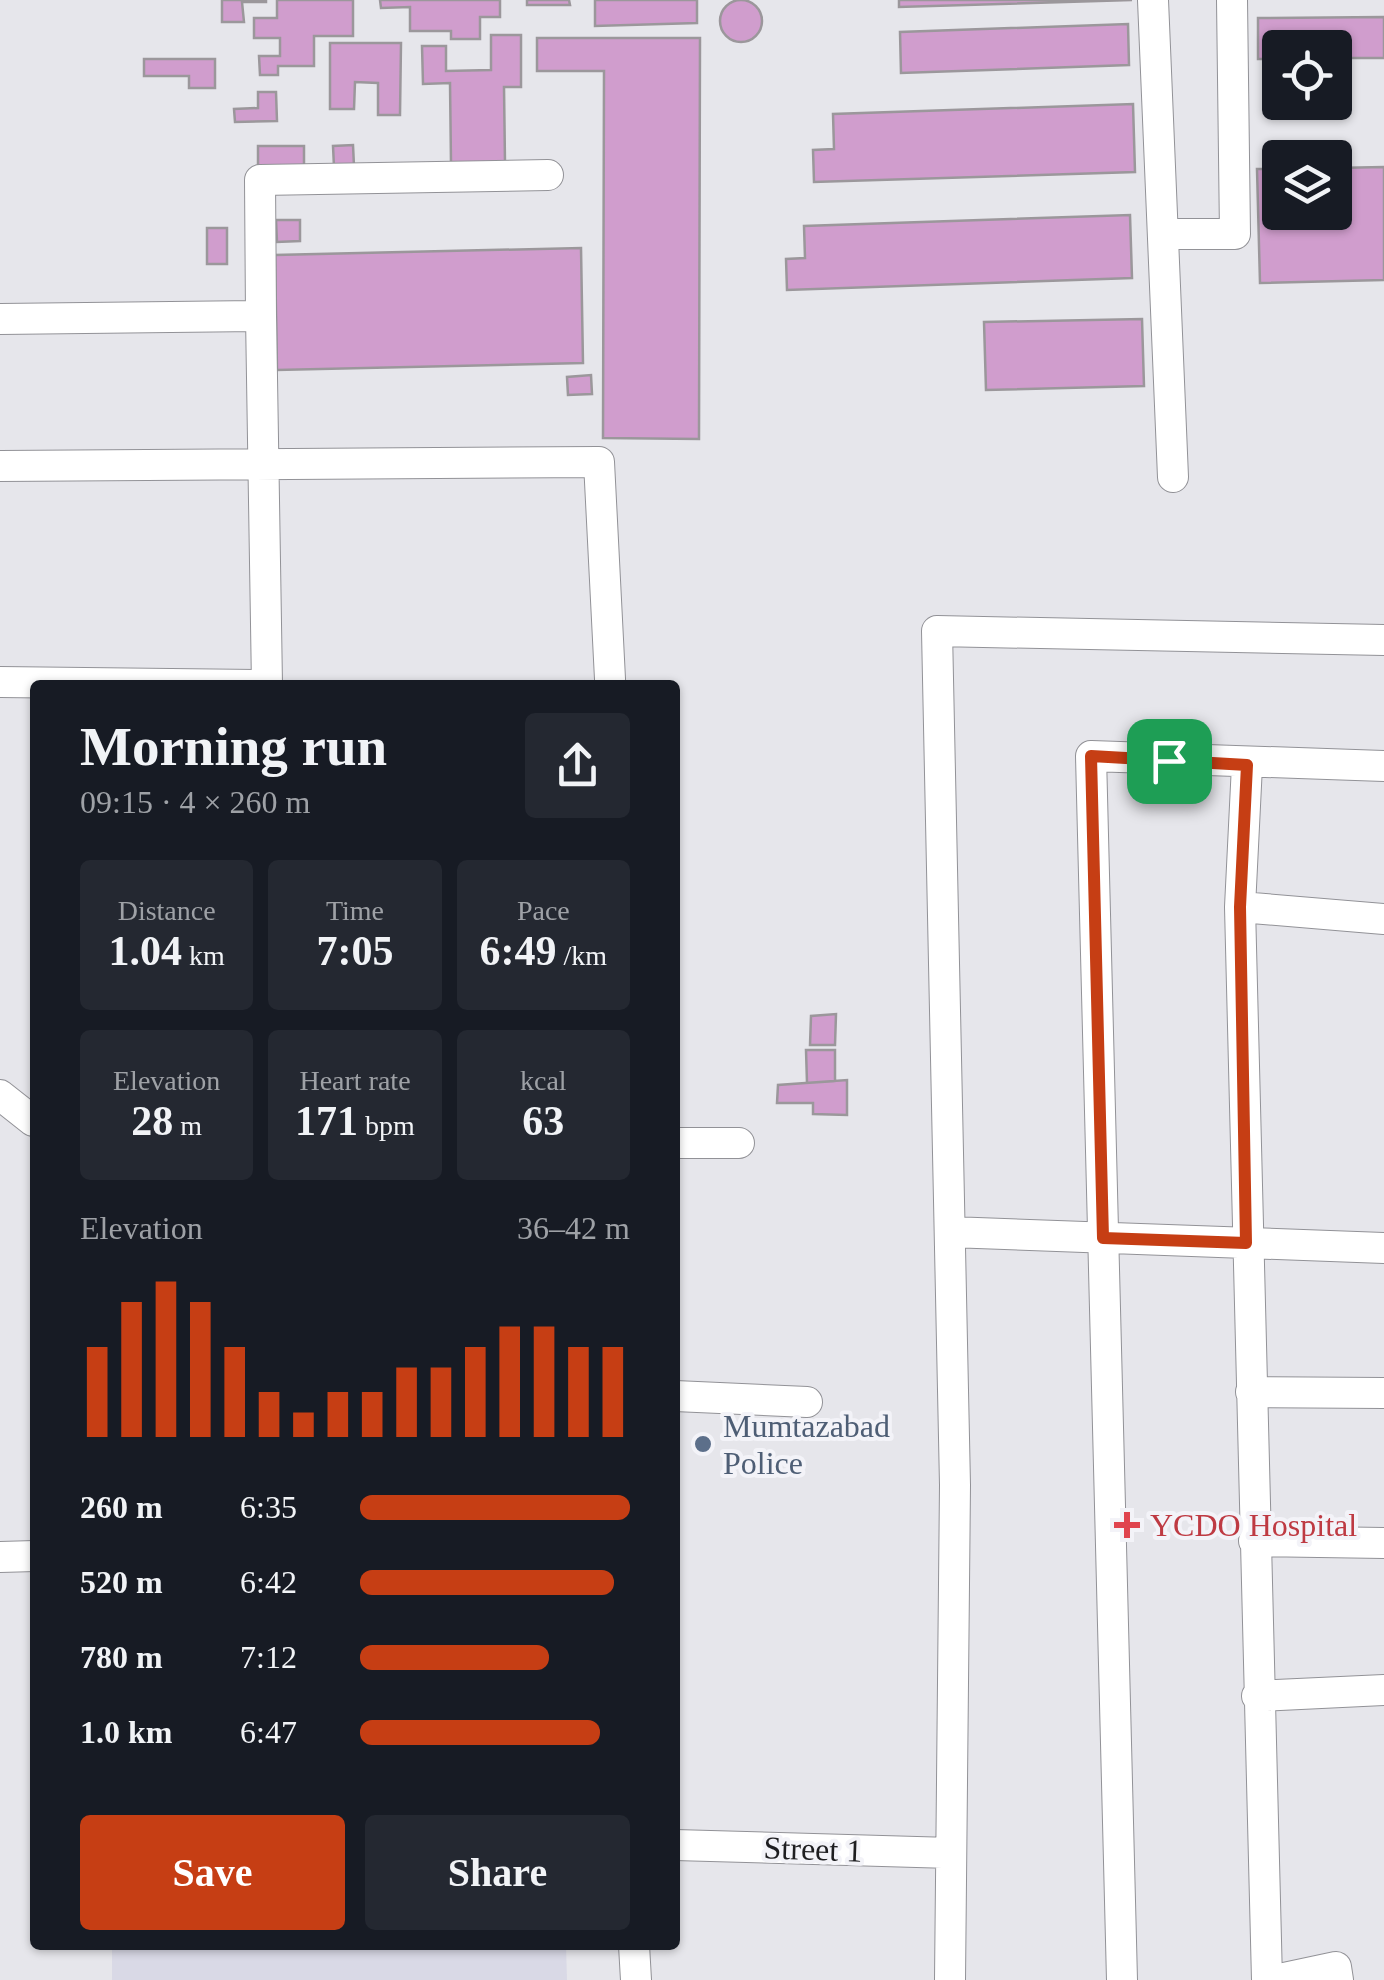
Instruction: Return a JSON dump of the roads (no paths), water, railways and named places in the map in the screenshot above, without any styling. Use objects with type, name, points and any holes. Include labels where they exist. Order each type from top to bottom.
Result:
[{"type":"street","points":[[1153,0],[1173,477]]},
{"type":"street","points":[[1164,234],[1235,234],[1232,0]]},
{"type":"street","points":[[267,680],[260,180],[548,176]]},
{"type":"street","points":[[0,319],[261,316]]},
{"type":"street","points":[[0,466],[600,462],[610,679]]},
{"type":"street","points":[[950,1980],[955,1486],[937,631],[1384,640]]},
{"type":"street","points":[[0,682],[30,682]]},
{"type":"street","points":[[1122,1980],[1091,756],[1247,765],[1384,766]]},
{"type":"street","points":[[1247,765],[1240,907],[1267,1980]]},
{"type":"street","points":[[1240,907],[1384,919]]},
{"type":"street","points":[[0,1094],[30,1119]]},
{"type":"street","points":[[680,1143],[738,1143]]},
{"type":"street","points":[[950,1232],[1384,1248]]},
{"type":"street","points":[[1250,1392],[1384,1393]]},
{"type":"street","points":[[680,1396],[808,1402]]},
{"type":"street","points":[[1254,1541],[1384,1543]]},
{"type":"street","points":[[0,1557],[30,1556]]},
{"type":"street","points":[[1257,1696],[1384,1690]]},
{"type":"street","name":"Street 1","points":[[680,1845],[951,1853]]},
{"type":"street","points":[[634,1950],[636,1980]]},
{"type":"street","points":[[1275,1980],[1336,1968],[1338,1980]]},
{"type":"place","name":"Mumtazabad Police","points":[[703,1444]]},
{"type":"place","name":"YCDO Hospital","points":[[1127,1525]]}]
